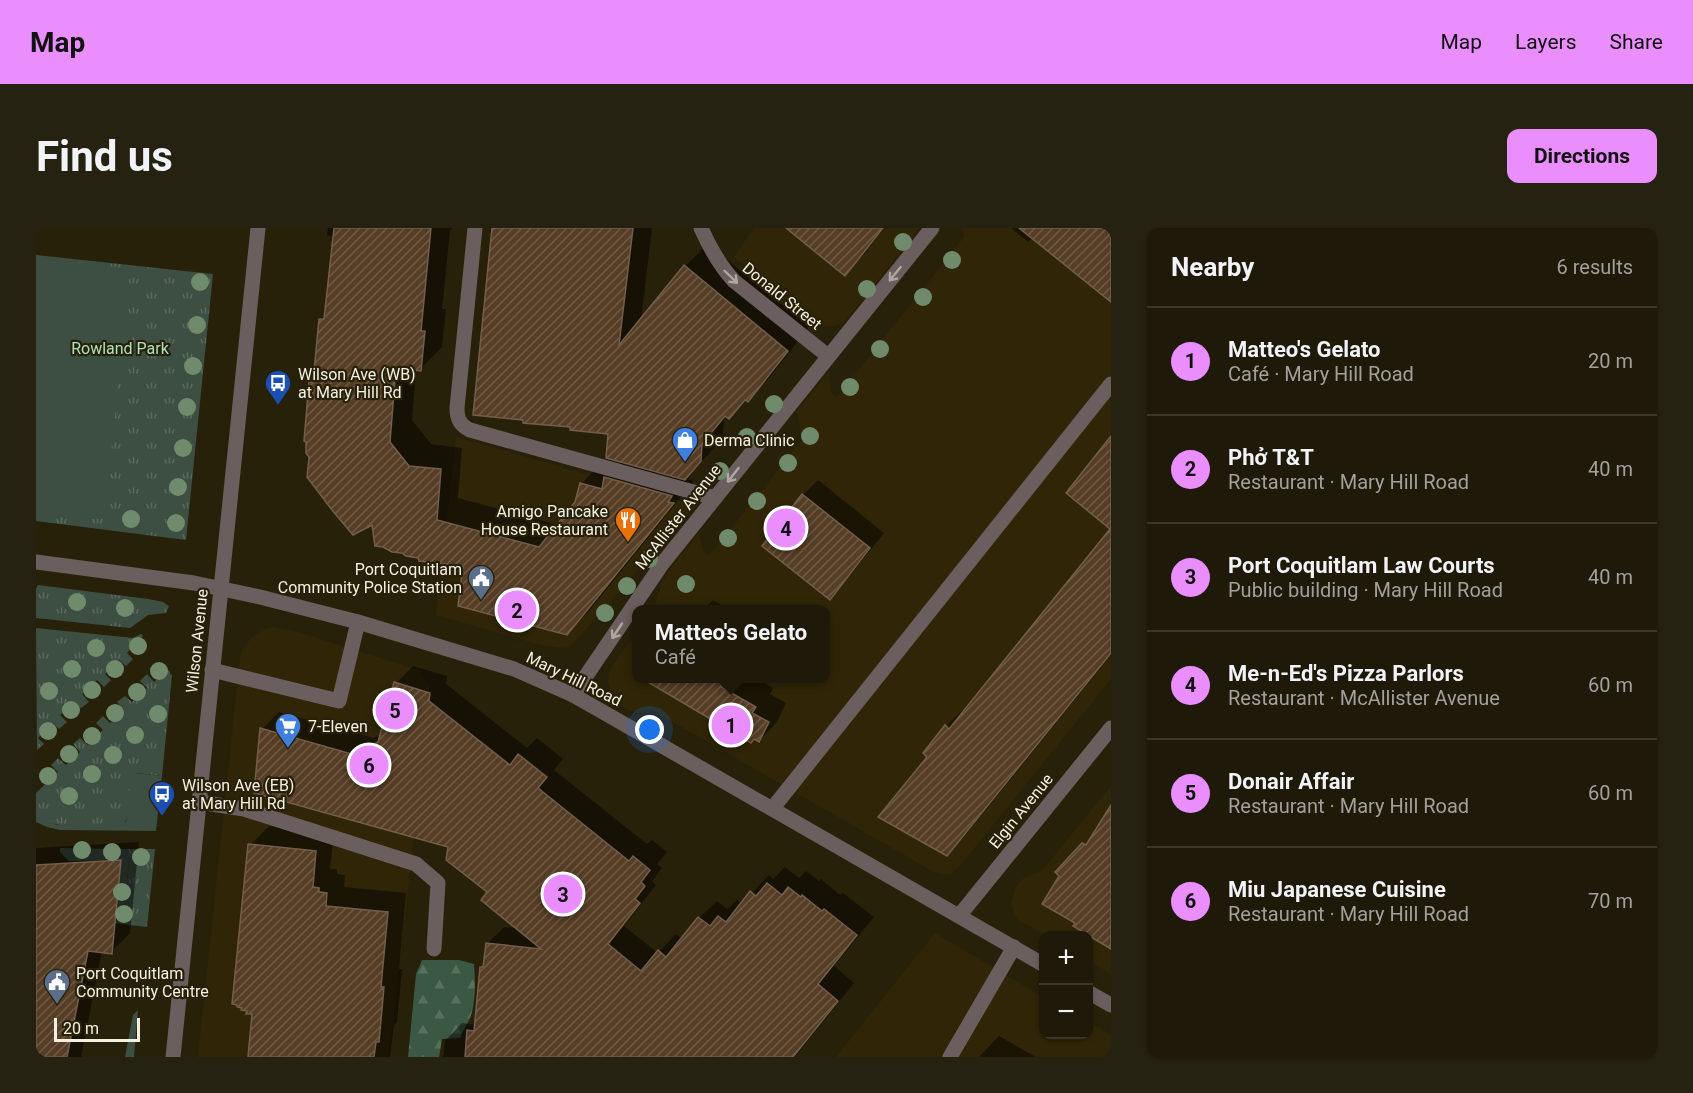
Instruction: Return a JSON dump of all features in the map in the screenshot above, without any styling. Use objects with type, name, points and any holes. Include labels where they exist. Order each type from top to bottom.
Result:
[{"type":"street","name":"Wilson Avenue","points":[[173,1057],[258,228]]},
{"type":"street","points":[[475,228],[457,408],[460,422],[471,430],[715,498]]},
{"type":"street","name":"Donald Street","points":[[701,228],[714,256],[729,276],[828,356]]},
{"type":"street","name":"McAllister Avenue","points":[[634,605],[662,564],[932,228]]},
{"type":"street","points":[[772,809],[1111,384]]},
{"type":"street","name":"Mary Hill Road","points":[[36,562],[221,588],[358,622],[514,669],[573,694],[1039,962]]},
{"type":"street","name":"McAllister Avenue","points":[[573,694],[632,608]]},
{"type":"street","points":[[212,670],[339,701],[358,622]]},
{"type":"street","name":"Elgin Avenue","points":[[959,916],[1111,728]]},
{"type":"street","points":[[199,802],[244,809],[416,864],[438,883],[434,949]]},
{"type":"street","points":[[950,1057],[1014,948]]},
{"type":"street","points":[[1093,994],[1111,1005]]},
{"type":"shaded area","points":[[754,228],[920,228],[846,320],[829,327],[807,319],[734,257]]},
{"type":"shaded area","points":[[963,228],[1111,228],[1111,679],[959,867],[950,874],[941,874],[652,710],[635,712],[626,709],[616,701],[608,682],[609,671],[632,639],[632,683],[830,683],[830,605],[654,605],[662,583],[671,568],[699,533],[703,552],[709,556],[802,440],[797,411],[829,372],[831,393],[837,397],[964,237]]},
{"type":"shaded area","points":[[456,437],[696,505],[570,647],[545,646],[436,615]]},
{"type":"shaded area","points":[[274,627],[295,631],[421,671],[429,686],[389,1057],[198,1057],[240,659],[242,650],[252,637]]},
{"type":"shaded area","points":[[1111,786],[1111,974],[1093,963],[1093,931],[1039,932],[1019,920],[1015,915],[1011,903],[1015,888],[1024,878],[1042,871]]},
{"type":"shaded area","points":[[935,933],[1039,995],[1039,1039],[1093,1039],[1093,1024],[1111,1035],[1111,1057],[836,1057]]},
{"type":"green space","name":"Rowland Park","points":[[36,255],[213,274],[186,540],[36,521]]},
{"type":"green space","points":[[36,258],[123,268],[129,277],[105,512],[99,519],[36,513]]},
{"type":"green space","points":[[38,585],[148,599],[163,602],[169,606],[166,613],[148,615],[130,628],[36,618]]},
{"type":"green space","points":[[36,628],[133,638],[141,634],[143,636],[127,653],[133,659],[126,666],[119,660],[105,674],[111,680],[104,687],[97,680],[82,694],[89,702],[81,708],[75,702],[60,715],[67,722],[59,729],[53,723],[38,738],[44,744],[37,750]]},
{"type":"green space","points":[[169,670],[172,675],[162,776],[137,773],[125,824],[121,827],[66,826],[36,817],[36,793],[58,772],[51,765],[58,758],[66,765],[80,752],[73,744],[80,738],[88,745],[103,730],[96,723],[103,716],[110,723],[124,710],[117,702],[125,696],[132,702],[147,688],[140,681],[147,674],[154,682]]},
{"type":"green space","points":[[136,773],[162,776],[156,831],[60,830],[36,822],[36,817],[57,825],[122,826],[126,822],[131,775]]},
{"type":"green space","points":[[60,848],[121,849],[121,853],[129,862],[122,924],[114,923],[121,860],[69,861],[60,852]]},
{"type":"green space","points":[[121,849],[155,849],[147,927],[122,924],[129,862],[121,853]]},
{"type":"green space","points":[[422,960],[459,960],[474,964],[475,994],[471,1015],[460,1038],[442,1039],[439,1057],[408,1057],[416,974]]},
{"type":"green space","points":[[138,1010],[134,1057],[125,1057],[133,1015]]},
{"type":"building","points":[[334,228],[431,228],[421,331],[425,331],[421,371],[396,368],[390,442],[409,466],[441,469],[437,520],[539,547],[575,502],[580,483],[602,489],[604,477],[672,496],[668,502],[674,503],[567,635],[458,606],[463,566],[419,561],[418,558],[375,546],[372,525],[353,535],[307,477],[309,457],[304,441],[309,382],[313,382],[319,319],[324,319]]},
{"type":"building","points":[[492,228],[633,228],[619,345],[684,265],[788,351],[748,402],[745,400],[729,419],[725,416],[702,444],[701,461],[685,480],[606,458],[608,434],[570,430],[570,427],[523,423],[523,420],[473,415]]},
{"type":"building","points":[[786,228],[883,228],[845,276]]},
{"type":"building","points":[[1019,228],[1111,228],[1111,302]]},
{"type":"building","points":[[1111,436],[1111,653],[947,856],[878,817],[927,757],[923,753],[945,725],[949,729],[1110,529],[1066,493]]},
{"type":"building","points":[[802,494],[870,548],[830,600],[762,546]]},
{"type":"building","points":[[394,682],[430,693],[429,701],[510,765],[518,754],[547,777],[538,788],[629,861],[633,856],[650,870],[641,882],[645,886],[635,899],[640,903],[608,944],[641,971],[658,950],[666,957],[698,917],[710,926],[718,916],[726,922],[750,891],[756,896],[767,883],[782,895],[788,887],[801,897],[802,895],[857,935],[818,984],[838,1001],[793,1057],[465,1057],[467,1030],[474,1031],[480,967],[483,967],[486,943],[541,949],[481,900],[487,892],[446,860],[448,847],[254,793],[260,728],[355,755],[378,742]]},
{"type":"building","points":[[649,683],[723,683],[721,687],[756,707],[752,713],[769,722],[759,742],[754,739],[751,743]]},
{"type":"building","points":[[1111,805],[1111,949],[1093,938],[1093,931],[1081,931],[1073,926],[1075,923],[1042,904],[1059,876],[1055,872],[1082,843],[1086,845]]},
{"type":"building","points":[[248,844],[316,851],[313,887],[319,888],[319,892],[327,893],[326,906],[388,912],[381,987],[384,987],[379,1042],[376,1042],[374,1057],[248,1057],[252,1014],[246,1014],[247,1011],[232,1004]]},
{"type":"building","name":"Port Coquitlam Community Centre","points":[[121,860],[112,954],[88,951],[67,1057],[36,1057],[36,865]]},
{"type":"place","name":"Wilson Ave (WB) at Mary Hill Rd","points":[[278,406]]},
{"type":"place","name":"Derma Clinic","points":[[685,463]]},
{"type":"place","name":"Me-n-Ed's Pizza Parlors","points":[[786,528]]},
{"type":"place","name":"Amigo Pancake House Restaurant","points":[[628,543]]},
{"type":"place","name":"Port Coquitlam Community Police Station","points":[[481,601]]},
{"type":"place","name":"Phở T&T","points":[[517,610]]},
{"type":"place","name":"Donair Affair","points":[[395,710]]},
{"type":"place","name":"Matteo's Gelato","points":[[731,725]]},
{"type":"place","name":"7-Eleven","points":[[288,749]]},
{"type":"place","name":"Miu Japanese Cuisine","points":[[369,765]]},
{"type":"place","name":"Wilson Ave (EB) at Mary Hill Rd","points":[[162,817]]},
{"type":"place","name":"Port Coquitlam Law Courts","points":[[563,894]]},
{"type":"place","name":"Port Coquitlam Community Centre","points":[[57,1005]]}]
